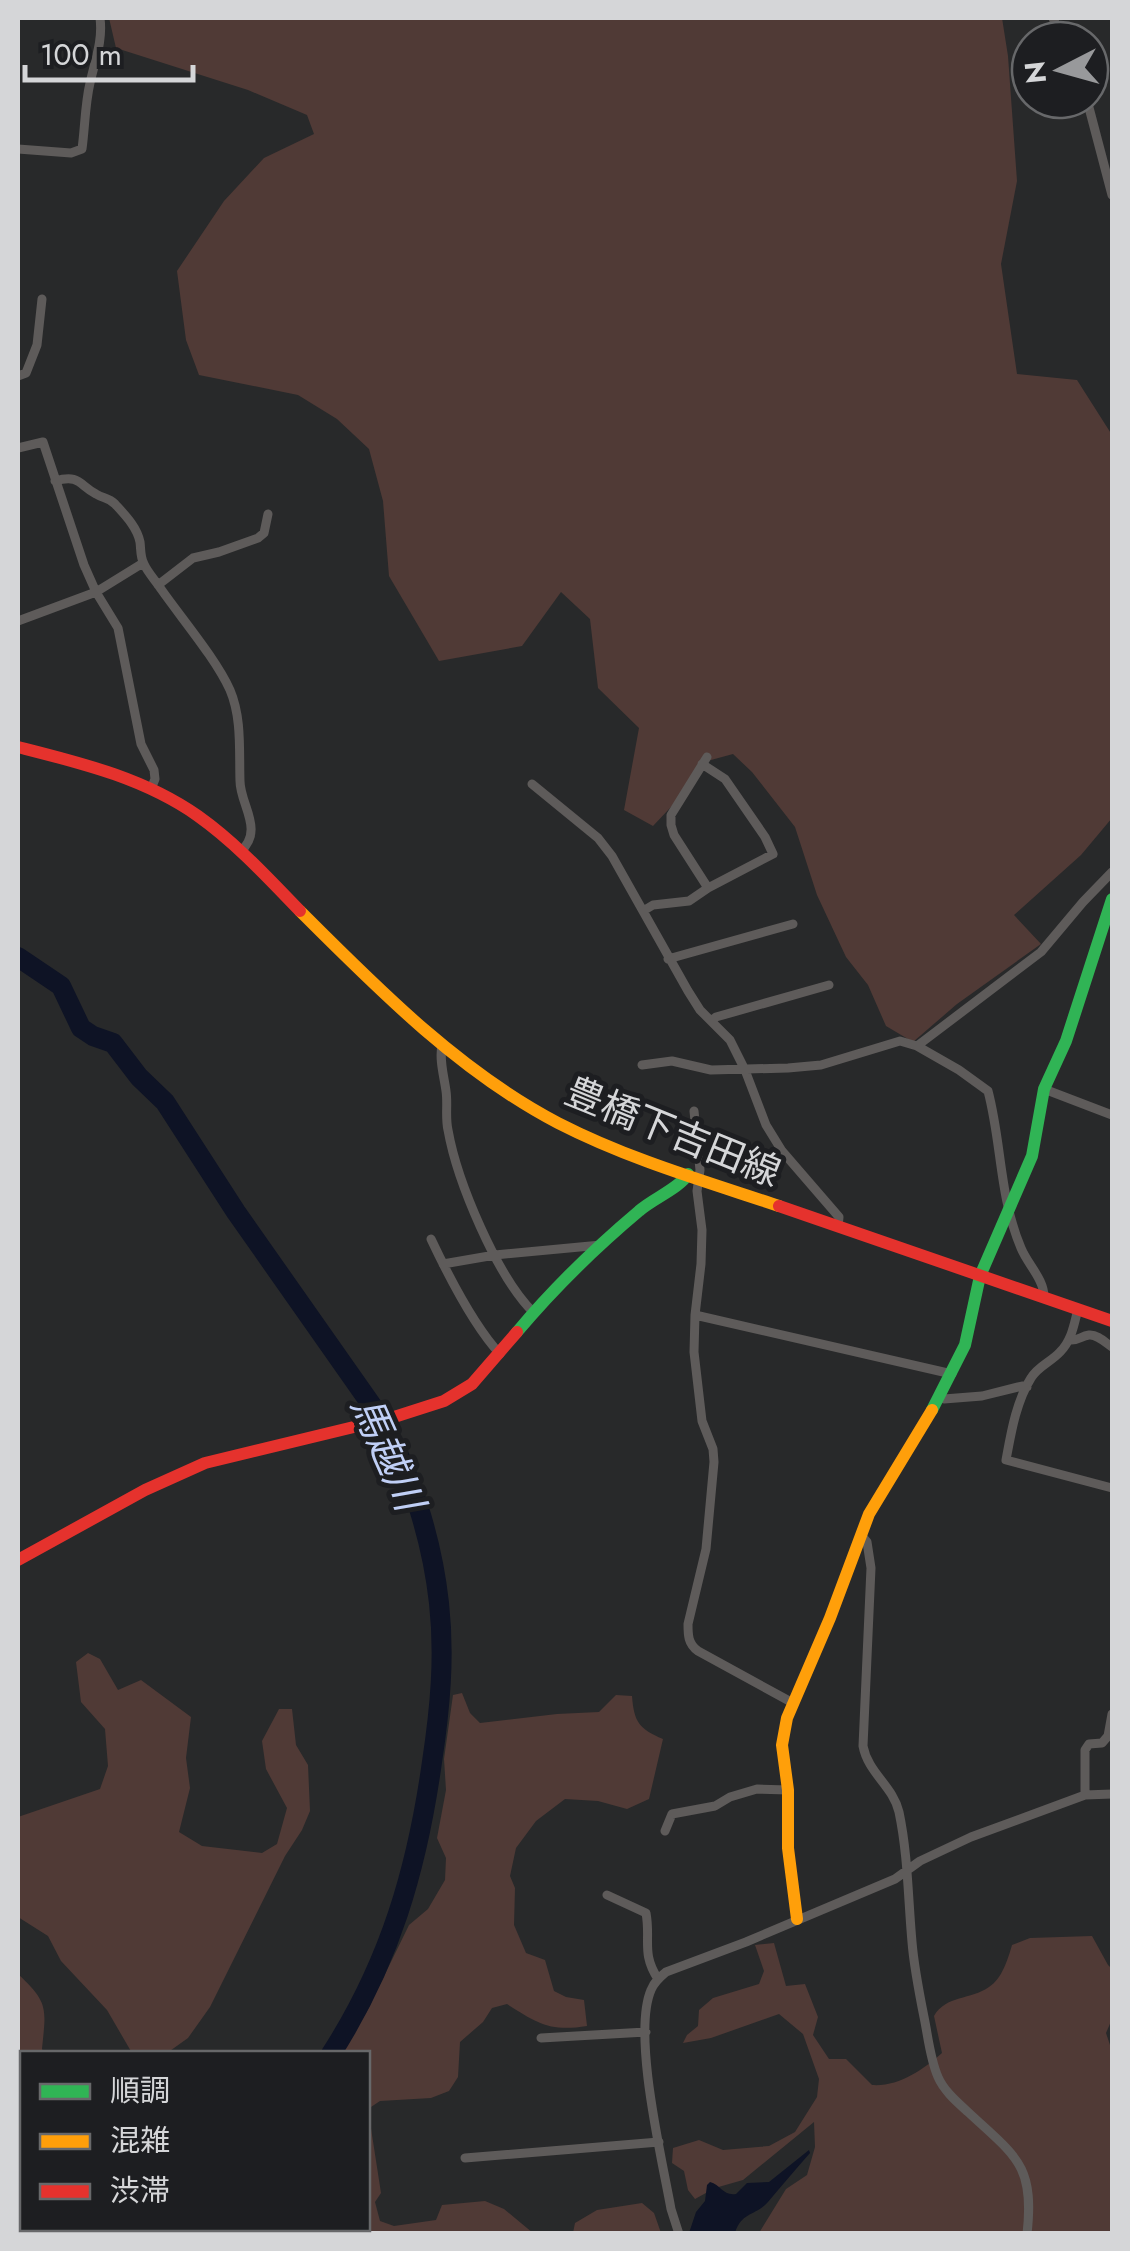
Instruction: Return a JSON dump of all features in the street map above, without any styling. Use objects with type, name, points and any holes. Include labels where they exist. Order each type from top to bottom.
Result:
[{"type":"street","points":[[18,149],[70,153],[82,149],[89,85],[99,51],[100,18]]},
{"type":"street","points":[[1092,120],[1112,195]]},
{"type":"street","points":[[18,376],[26,373],[37,344],[42,299]]},
{"type":"street","points":[[18,448],[43,442],[84,565],[118,628],[140,744],[154,770],[151,789]]},
{"type":"street","points":[[55,481],[76,480],[95,494],[107,496],[135,528],[143,563],[232,695],[239,736],[240,781],[250,822],[250,840],[240,852]]},
{"type":"street","points":[[158,585],[193,558],[258,538],[264,532],[268,514]]},
{"type":"street","points":[[18,621],[96,592],[143,563]]},
{"type":"street","name":"豊橋下吉田線","points":[[18,747],[92,766],[151,789],[200,817],[442,1045],[532,1108],[580,1134],[693,1177],[1112,1321]]},
{"type":"street","points":[[643,911],[689,901],[774,854],[725,779],[704,760],[670,825],[708,888]]},
{"type":"street","points":[[532,784],[598,838],[612,856],[700,1010],[730,1040],[746,1070],[766,1125],[790,1163],[839,1217],[838,1227]]},
{"type":"street","points":[[917,1046],[1041,952],[1112,872]]},
{"type":"street","points":[[797,1919],[782,1745],[787,1718],[880,1494],[940,1397],[965,1344],[980,1276],[1032,1156],[1044,1089],[1066,1041],[1112,899]]},
{"type":"street","points":[[668,959],[793,924]]},
{"type":"street","points":[[711,1021],[716,1016],[828,986]]},
{"type":"street","points":[[642,1065],[672,1061],[711,1070],[822,1065],[900,1041],[917,1046],[959,1070],[988,1091],[1008,1214],[1023,1253],[1044,1287],[1044,1298]]},
{"type":"street","points":[[442,1045],[448,1096],[446,1122],[474,1211],[504,1272],[534,1313]]},
{"type":"street","points":[[1044,1089],[1112,1115]]},
{"type":"street","points":[[18,1560],[145,1490],[205,1462],[383,1420],[444,1401],[472,1384],[554,1288],[654,1198],[700,1170],[694,1111]]},
{"type":"street","points":[[693,1177],[702,1230],[694,1352],[702,1421],[714,1462],[706,1549],[688,1636],[698,1651],[793,1703]]},
{"type":"street","points":[[430,1239],[500,1354]]},
{"type":"street","points":[[442,1264],[604,1245]]},
{"type":"street","points":[[1078,1309],[1070,1340],[1031,1376],[1014,1420],[1006,1460],[1112,1488]]},
{"type":"street","points":[[695,1315],[952,1374]]},
{"type":"street","points":[[1070,1340],[1088,1335],[1112,1347]]},
{"type":"street","points":[[940,1397],[982,1396],[1027,1387]]},
{"type":"street","points":[[862,1535],[868,1542],[870,1568],[863,1746],[869,1766],[895,1798],[908,1871],[915,1969],[938,2079],[1023,2168],[1030,2192],[1027,2234]]},
{"type":"street","points":[[1084,1795],[1085,1750],[1089,1744],[1102,1743],[1108,1736],[1112,1714]]},
{"type":"street","points":[[664,1830],[672,1814],[715,1806],[757,1789],[788,1790]]},
{"type":"street","points":[[679,2234],[671,2209],[648,2070],[646,2010],[650,1990],[658,1979],[666,1972],[746,1942],[908,1871],[920,1861],[972,1836],[1084,1795],[1112,1794]]},
{"type":"street","points":[[607,1895],[646,1913],[646,1956],[658,1979]]},
{"type":"street","points":[[541,2038],[646,2032]]},
{"type":"street","points":[[465,2158],[659,2142]]},
{"type":"shaded area","points":[[109,18],[1002,18],[1017,181],[1001,264],[1017,374],[1077,380],[1112,435],[1112,818],[1081,855],[1014,915],[1041,944],[957,1004],[913,1042],[886,1026],[868,985],[846,957],[817,895],[795,827],[733,754],[700,763],[686,791],[653,826],[624,810],[639,728],[598,688],[590,619],[561,592],[522,646],[439,661],[389,576],[383,501],[369,449],[337,419],[298,395],[199,375],[186,340],[177,271],[224,201],[264,158],[314,134],[307,115],[248,90],[116,48]]},
{"type":"shaded area","points":[[88,1653],[100,1659],[118,1690],[141,1680],[191,1717],[186,1758],[190,1788],[179,1832],[202,1846],[262,1853],[277,1844],[287,1808],[266,1769],[262,1741],[279,1709],[292,1709],[296,1745],[308,1765],[310,1811],[302,1830],[285,1856],[210,2007],[188,2038],[170,2051],[131,2051],[107,2010],[61,1961],[48,1936],[18,1917],[18,1817],[100,1789],[108,1766],[105,1729],[81,1702],[76,1662]]},
{"type":"shaded area","points":[[462,1693],[470,1713],[480,1723],[599,1712],[616,1695],[632,1696],[639,1724],[663,1739],[649,1799],[627,1809],[598,1801],[565,1799],[536,1821],[516,1848],[510,1876],[515,1888],[514,1925],[526,1953],[545,1960],[554,1991],[584,2000],[587,2026],[553,2027],[507,2004],[492,2008],[483,2022],[460,2042],[458,2077],[449,2091],[431,2098],[380,2101],[370,2108],[370,2051],[341,2051],[366,2013],[409,1925],[428,1909],[445,1880],[446,1858],[437,1838],[446,1790],[444,1759],[453,1695]]},
{"type":"shaded area","points":[[1092,1936],[1112,1969],[1112,2019],[1106,2033],[1112,2051],[1112,2233],[759,2233],[786,2189],[807,2175],[815,2147],[814,2122],[743,2180],[695,2199],[688,2190],[684,2171],[672,2163],[673,2148],[699,2140],[723,2150],[769,2146],[795,2132],[817,2097],[819,2079],[803,2034],[779,2014],[711,2038],[683,2043],[698,2026],[699,2010],[713,1998],[759,1984],[764,1971],[755,1945],[774,1943],[786,1986],[805,1984],[818,2017],[813,2035],[829,2059],[846,2059],[872,2085],[882,2085],[910,2076],[942,2053],[934,2016],[945,2004],[994,1983],[1012,1945],[1030,1938]]},
{"type":"shaded area","points":[[18,1974],[35,1992],[44,2015],[43,2051],[20,2051],[20,2231],[126,2233],[18,2233]]},
{"type":"shaded area","points":[[370,2122],[381,2193],[375,2202],[380,2221],[394,2226],[436,2220],[442,2205],[485,2201],[504,2209],[533,2233],[188,2233],[370,2231]]},
{"type":"shaded area","points":[[642,2203],[654,2213],[661,2233],[573,2233],[575,2223],[597,2210]]},
{"type":"water","points":[[809,2150],[768,2202],[745,2217],[735,2233],[689,2233],[710,2182],[736,2194],[747,2183],[769,2182]]},
{"type":"waterway","name":"馬越川","points":[[18,957],[61,986],[81,1028],[113,1043],[165,1102],[236,1212],[380,1417],[401,1461],[425,1531],[436,1579],[442,1643],[439,1703],[426,1801],[409,1877],[385,1949],[370,1985],[333,2051]]},
{"type":"traffic: fast","points":[[932,1410],[965,1345],[980,1276],[1032,1156],[1044,1089],[1066,1041],[1112,899]]},
{"type":"traffic: fast","points":[[517,1332],[607,1239],[688,1174]]},
{"type":"traffic: slow","points":[[300,911],[422,1027],[522,1102],[612,1148],[779,1206]]},
{"type":"traffic: slow","points":[[797,1919],[782,1745],[787,1718],[869,1514],[932,1410]]},
{"type":"traffic: jam","points":[[18,747],[111,773],[177,803],[225,838],[300,911]]},
{"type":"traffic: jam","points":[[779,1206],[1112,1321]]},
{"type":"traffic: jam","points":[[18,1560],[145,1490],[205,1463],[391,1418],[444,1401],[472,1384],[517,1332]]}]
